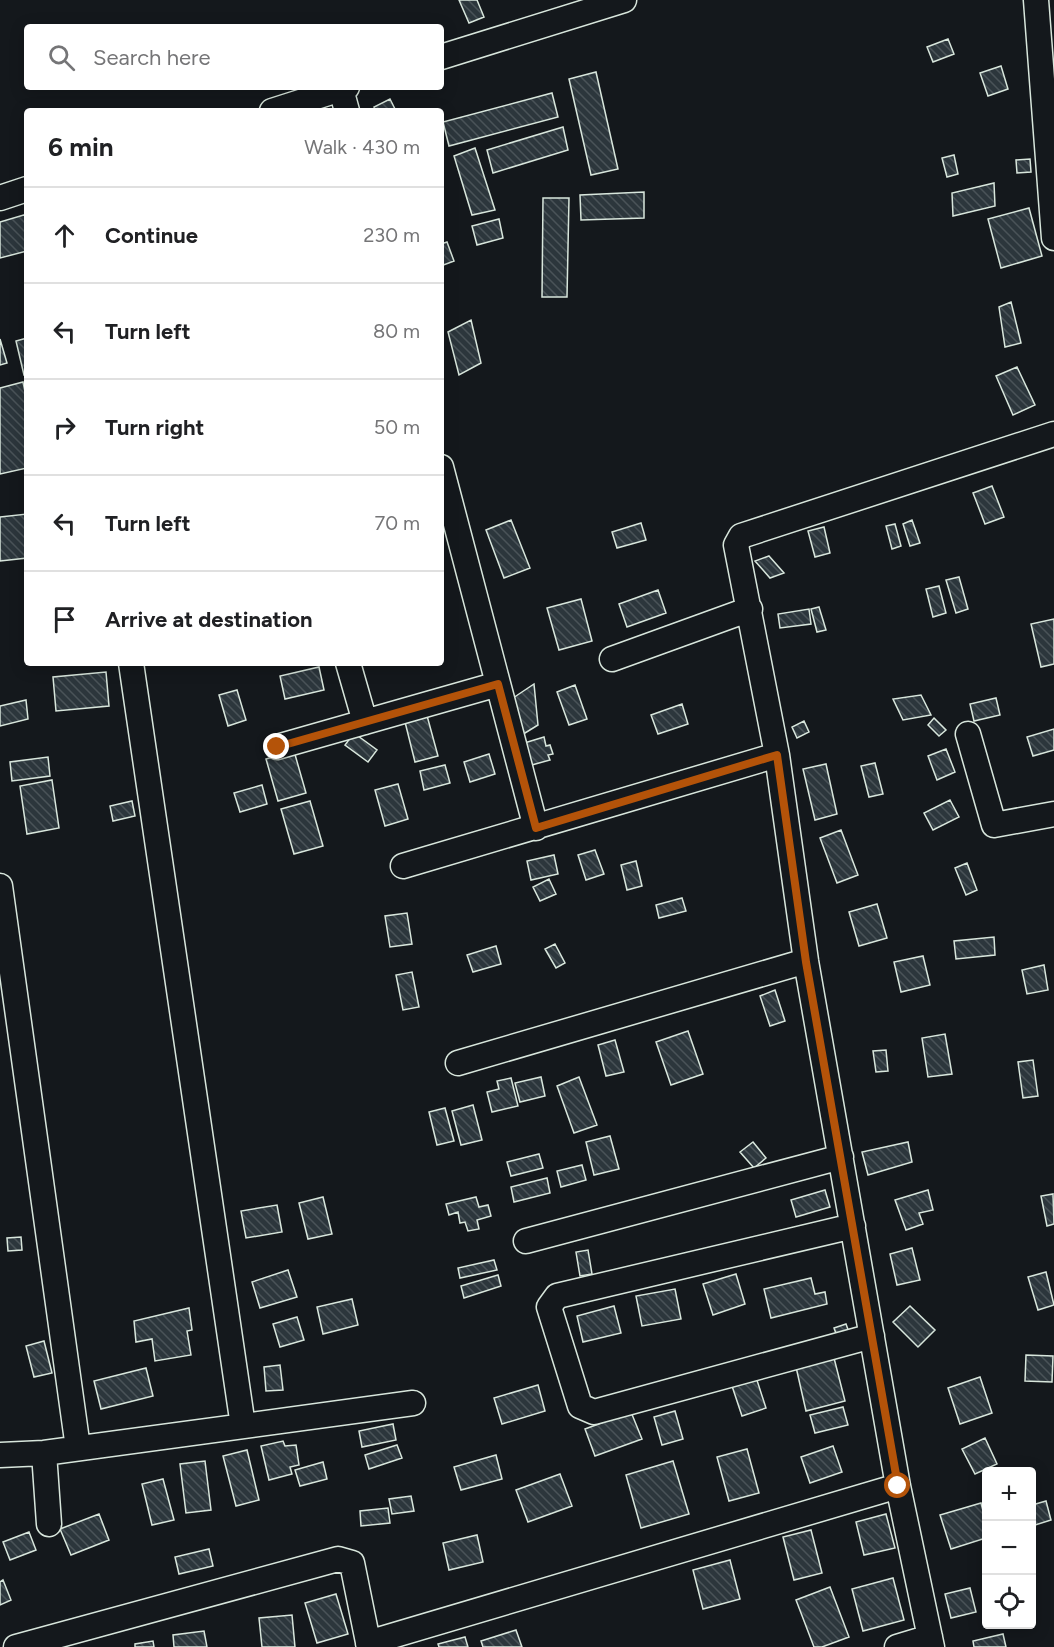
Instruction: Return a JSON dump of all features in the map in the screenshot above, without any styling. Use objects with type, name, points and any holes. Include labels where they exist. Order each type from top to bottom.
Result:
[{"type":"street","points":[[444,56],[569,8],[624,0]]},
{"type":"street","points":[[1036,0],[1054,238]]},
{"type":"street","points":[[287,108],[345,96]]},
{"type":"street","points":[[0,198],[24,190]]},
{"type":"street","points":[[897,1647],[931,1642],[898,1486],[806,962],[777,755],[736,545],[741,536],[1054,434]]},
{"type":"street","points":[[444,478],[536,828]]},
{"type":"street","points":[[612,659],[750,609]]},
{"type":"street","points":[[131,666],[243,1426]]},
{"type":"street","points":[[349,666],[365,722]]},
{"type":"street","points":[[277,747],[498,684]]},
{"type":"street","points":[[968,734],[994,825],[1054,814]]},
{"type":"street","points":[[404,866],[777,755]]},
{"type":"street","points":[[0,886],[78,1448]]},
{"type":"street","points":[[458,1063],[806,962]]},
{"type":"street","points":[[526,1241],[841,1157]]},
{"type":"street","points":[[853,1226],[557,1296],[549,1307],[580,1406],[594,1413],[872,1336]]},
{"type":"street","points":[[0,1455],[44,1453],[413,1403]]},
{"type":"street","points":[[44,1453],[49,1524]]},
{"type":"street","points":[[15,1647],[338,1558],[352,1563],[368,1645],[898,1486]]},
{"type":"building","points":[[459,0],[477,0],[484,17],[469,23]]},
{"type":"building","points":[[948,39],[954,54],[933,62],[927,47]]},
{"type":"building","points":[[1001,66],[1008,89],[988,96],[980,73]]},
{"type":"building","points":[[596,72],[618,169],[591,175],[569,79]]},
{"type":"building","points":[[552,93],[558,117],[449,146],[444,122]]},
{"type":"building","points":[[390,99],[394,108],[374,108]]},
{"type":"building","points":[[563,127],[568,150],[493,173],[487,150]]},
{"type":"building","points":[[475,148],[495,210],[472,215],[454,156]]},
{"type":"building","points":[[954,155],[958,174],[947,177],[942,158]]},
{"type":"building","points":[[1030,159],[1031,172],[1017,173],[1016,160]]},
{"type":"building","points":[[994,183],[995,206],[953,216],[952,193]]},
{"type":"building","points":[[644,192],[644,218],[581,220],[580,195]]},
{"type":"building","points":[[543,198],[569,198],[567,297],[542,297]]},
{"type":"building","points":[[1029,208],[1042,256],[1001,268],[988,219]]},
{"type":"building","points":[[24,215],[24,252],[0,258],[0,222]]},
{"type":"building","points":[[499,219],[503,238],[477,245],[472,226]]},
{"type":"building","points":[[447,242],[454,261],[444,265],[444,243]]},
{"type":"building","points":[[1011,302],[1021,343],[1005,347],[999,307]]},
{"type":"building","points":[[471,320],[481,363],[459,375],[448,332]]},
{"type":"building","points":[[0,339],[7,363],[0,365]]},
{"type":"building","points":[[24,339],[24,375],[16,341]]},
{"type":"building","points":[[1017,367],[1035,405],[1013,415],[996,376]]},
{"type":"building","points":[[23,382],[24,387],[24,469],[0,474],[0,388]]},
{"type":"building","points":[[992,486],[1004,517],[985,524],[973,493]]},
{"type":"building","points":[[24,514],[24,558],[0,561],[0,517]]},
{"type":"building","points":[[511,520],[530,568],[504,578],[486,530]]},
{"type":"building","points":[[912,520],[920,543],[910,546],[903,524]]},
{"type":"building","points":[[641,523],[646,540],[617,548],[612,532]]},
{"type":"building","points":[[895,524],[901,546],[892,549],[886,526]]},
{"type":"building","points":[[824,527],[830,553],[815,557],[808,531]]},
{"type":"building","points":[[769,556],[784,573],[770,578],[755,561]]},
{"type":"building","points":[[959,577],[968,609],[956,613],[946,580]]},
{"type":"building","points":[[939,586],[946,613],[933,617],[926,589]]},
{"type":"building","points":[[658,590],[666,613],[627,627],[619,604]]},
{"type":"building","points":[[581,599],[592,641],[559,650],[547,608]]},
{"type":"building","points":[[819,607],[826,630],[817,632],[811,609]]},
{"type":"building","points":[[809,609],[811,624],[780,628],[778,614]]},
{"type":"building","points":[[1054,619],[1054,664],[1041,667],[1031,624]]},
{"type":"building","points":[[319,667],[324,690],[285,699],[280,676]]},
{"type":"building","points":[[106,672],[109,706],[56,711],[53,677]]},
{"type":"building","points":[[534,684],[538,725],[517,738],[513,698]]},
{"type":"building","points":[[575,685],[587,719],[569,725],[557,692]]},
{"type":"building","points":[[237,690],[246,720],[228,726],[219,695]]},
{"type":"building","points":[[921,695],[931,715],[903,720],[893,699]]},
{"type":"building","points":[[996,698],[1000,715],[974,721],[970,704]]},
{"type":"building","points":[[26,700],[28,719],[0,726],[0,706]]},
{"type":"building","points":[[682,704],[688,724],[658,734],[651,715]]},
{"type":"building","points":[[426,712],[438,756],[415,762],[404,718]]},
{"type":"building","points":[[934,718],[946,730],[939,736],[928,725]]},
{"type":"building","points":[[804,721],[809,732],[797,738],[792,727]]},
{"type":"building","points":[[1054,729],[1054,750],[1033,756],[1027,737]]},
{"type":"building","points":[[354,733],[377,750],[368,762],[345,745]]},
{"type":"building","points":[[544,737],[546,746],[550,745],[553,754],[548,755],[550,760],[528,766],[521,744]]},
{"type":"building","points":[[946,749],[955,772],[937,780],[928,756]]},
{"type":"building","points":[[294,751],[306,793],[278,801],[266,759]]},
{"type":"building","points":[[489,754],[495,774],[470,782],[464,762]]},
{"type":"building","points":[[48,757],[50,776],[12,781],[10,762]]},
{"type":"building","points":[[875,763],[883,794],[869,797],[861,766]]},
{"type":"building","points":[[826,764],[837,814],[815,820],[803,769]]},
{"type":"building","points":[[445,765],[450,783],[424,790],[420,771]]},
{"type":"building","points":[[52,780],[59,828],[27,834],[20,786]]},
{"type":"building","points":[[398,784],[408,819],[385,826],[375,790]]},
{"type":"building","points":[[262,785],[267,804],[240,812],[234,793]]},
{"type":"building","points":[[950,800],[959,817],[933,830],[924,813]]},
{"type":"building","points":[[132,801],[135,816],[113,821],[110,806]]},
{"type":"building","points":[[310,801],[323,846],[294,854],[281,809]]},
{"type":"building","points":[[841,830],[858,875],[837,883],[820,838]]},
{"type":"building","points":[[595,850],[604,874],[586,880],[578,855]]},
{"type":"building","points":[[554,855],[558,874],[531,880],[527,861]]},
{"type":"building","points":[[636,861],[642,886],[627,890],[621,865]]},
{"type":"building","points":[[967,863],[977,890],[966,895],[955,868]]},
{"type":"building","points":[[549,879],[556,894],[540,901],[533,887]]},
{"type":"building","points":[[682,898],[686,911],[659,918],[656,905]]},
{"type":"building","points":[[877,904],[887,938],[859,946],[849,912]]},
{"type":"building","points":[[407,913],[412,944],[390,947],[385,916]]},
{"type":"building","points":[[994,937],[995,955],[956,959],[954,941]]},
{"type":"building","points":[[555,944],[565,963],[556,968],[545,949]]},
{"type":"building","points":[[496,946],[501,964],[473,972],[467,955]]},
{"type":"building","points":[[923,956],[930,985],[901,992],[894,962]]},
{"type":"building","points":[[1044,965],[1048,990],[1027,994],[1022,970]]},
{"type":"building","points":[[412,972],[419,1007],[403,1010],[396,975]]},
{"type":"building","points":[[775,990],[785,1021],[770,1026],[760,996]]},
{"type":"building","points":[[688,1031],[703,1074],[671,1085],[656,1042]]},
{"type":"building","points":[[945,1034],[952,1074],[928,1077],[922,1038]]},
{"type":"building","points":[[615,1040],[624,1072],[606,1076],[598,1045]]},
{"type":"building","points":[[886,1050],[888,1071],[876,1072],[873,1051]]},
{"type":"building","points":[[1033,1060],[1038,1096],[1023,1098],[1018,1062]]},
{"type":"building","points":[[541,1077],[545,1096],[520,1102],[515,1083]]},
{"type":"building","points":[[579,1077],[597,1125],[574,1133],[557,1086]]},
{"type":"building","points":[[511,1078],[518,1106],[492,1112],[487,1092],[499,1089],[497,1081]]},
{"type":"building","points":[[473,1105],[482,1140],[461,1145],[452,1111]]},
{"type":"building","points":[[445,1108],[454,1141],[437,1145],[429,1112]]},
{"type":"building","points":[[610,1136],[619,1169],[594,1175],[586,1142]]},
{"type":"building","points":[[753,1142],[766,1158],[754,1168],[740,1152]]},
{"type":"building","points":[[908,1142],[912,1162],[868,1175],[862,1152]]},
{"type":"building","points":[[539,1154],[543,1168],[511,1176],[507,1162]]},
{"type":"building","points":[[582,1165],[586,1180],[561,1187],[557,1171]]},
{"type":"building","points":[[547,1178],[550,1193],[514,1202],[511,1187]]},
{"type":"building","points":[[825,1190],[830,1207],[796,1217],[791,1200]]},
{"type":"building","points":[[928,1190],[933,1210],[919,1213],[923,1224],[906,1230],[895,1200]]},
{"type":"building","points":[[1053,1194],[1054,1224],[1047,1226],[1041,1196]]},
{"type":"building","points":[[323,1197],[332,1234],[308,1239],[299,1203]]},
{"type":"building","points":[[476,1197],[479,1207],[488,1205],[491,1216],[477,1220],[479,1229],[468,1231],[465,1222],[460,1223],[458,1212],[449,1215],[446,1204]]},
{"type":"building","points":[[277,1205],[282,1232],[246,1238],[241,1211]]},
{"type":"building","points":[[21,1237],[22,1250],[8,1251],[7,1238]]},
{"type":"building","points":[[912,1248],[920,1280],[897,1285],[890,1254]]},
{"type":"building","points":[[588,1250],[592,1274],[580,1276],[576,1252]]},
{"type":"building","points":[[494,1260],[497,1270],[460,1278],[458,1268]]},
{"type":"building","points":[[288,1270],[297,1297],[260,1308],[252,1282]]},
{"type":"building","points":[[1046,1272],[1054,1305],[1038,1310],[1028,1277]]},
{"type":"building","points":[[736,1274],[745,1304],[713,1315],[703,1284]]},
{"type":"building","points":[[498,1275],[501,1286],[464,1298],[461,1286]]},
{"type":"building","points":[[811,1278],[815,1294],[825,1292],[827,1304],[771,1318],[764,1289]]},
{"type":"building","points":[[675,1289],[681,1319],[642,1326],[636,1296]]},
{"type":"building","points":[[352,1299],[358,1325],[323,1334],[317,1307]]},
{"type":"building","points":[[614,1306],[621,1333],[583,1342],[577,1316]]},
{"type":"building","points":[[910,1306],[935,1330],[918,1347],[893,1322]]},
{"type":"building","points":[[189,1308],[192,1330],[187,1331],[191,1355],[155,1361],[152,1339],[136,1342],[134,1321]]},
{"type":"building","points":[[297,1317],[304,1340],[280,1347],[273,1324]]},
{"type":"building","points":[[846,1324],[850,1335],[838,1339],[834,1328]]},
{"type":"building","points":[[44,1341],[52,1373],[34,1377],[26,1346]]},
{"type":"building","points":[[1026,1355],[1053,1356],[1052,1382],[1025,1381]]},
{"type":"building","points":[[834,1358],[845,1401],[806,1411],[796,1367]]},
{"type":"building","points":[[280,1365],[283,1390],[266,1391],[264,1367]]},
{"type":"building","points":[[146,1368],[153,1396],[101,1409],[94,1381]]},
{"type":"building","points":[[754,1371],[766,1408],[742,1416],[730,1380]]},
{"type":"building","points":[[980,1377],[992,1413],[960,1424],[948,1388]]},
{"type":"building","points":[[538,1385],[545,1411],[502,1424],[494,1398]]},
{"type":"building","points":[[843,1407],[848,1425],[815,1433],[810,1415]]},
{"type":"building","points":[[675,1411],[683,1439],[662,1445],[654,1417]]},
{"type":"building","points":[[631,1412],[642,1439],[595,1456],[585,1429]]},
{"type":"building","points":[[393,1424],[396,1440],[362,1447],[359,1431]]},
{"type":"building","points":[[985,1438],[997,1464],[982,1467],[982,1471],[975,1474],[962,1449]]},
{"type":"building","points":[[283,1441],[285,1446],[296,1445],[299,1465],[290,1467],[292,1474],[269,1480],[261,1446]]},
{"type":"building","points":[[397,1445],[402,1458],[369,1469],[365,1455]]},
{"type":"building","points":[[833,1446],[842,1472],[810,1483],[801,1457]]},
{"type":"building","points":[[747,1449],[759,1493],[729,1501],[717,1457]]},
{"type":"building","points":[[247,1450],[259,1500],[236,1506],[223,1456]]},
{"type":"building","points":[[496,1455],[502,1479],[461,1490],[454,1467]]},
{"type":"building","points":[[205,1461],[211,1510],[186,1513],[180,1464]]},
{"type":"building","points":[[673,1461],[689,1514],[641,1528],[626,1475]]},
{"type":"building","points":[[323,1462],[327,1479],[300,1486],[295,1470]]},
{"type":"building","points":[[560,1474],[572,1506],[528,1522],[516,1490]]},
{"type":"building","points":[[163,1479],[174,1520],[152,1525],[142,1484]]},
{"type":"building","points":[[411,1496],[414,1511],[392,1514],[389,1499]]},
{"type":"building","points":[[1046,1501],[1051,1520],[1036,1525],[1036,1504]]},
{"type":"building","points":[[981,1503],[982,1539],[951,1549],[940,1515]]},
{"type":"building","points":[[388,1508],[390,1523],[361,1526],[360,1511]]},
{"type":"building","points":[[99,1514],[109,1540],[71,1555],[60,1529]]},
{"type":"building","points":[[886,1514],[895,1548],[864,1555],[856,1522]]},
{"type":"building","points":[[811,1530],[822,1573],[794,1580],[783,1537]]},
{"type":"building","points":[[29,1532],[36,1550],[10,1560],[3,1542]]},
{"type":"building","points":[[477,1535],[483,1562],[449,1570],[443,1543]]},
{"type":"building","points":[[209,1549],[213,1566],[179,1574],[175,1557]]},
{"type":"building","points":[[730,1560],[740,1599],[703,1609],[693,1570]]},
{"type":"building","points":[[893,1578],[904,1620],[863,1631],[852,1589]]},
{"type":"building","points":[[3,1580],[11,1600],[0,1605],[0,1582]]},
{"type":"building","points":[[830,1587],[849,1637],[822,1647],[814,1647],[796,1600]]},
{"type":"building","points":[[970,1588],[976,1612],[951,1618],[945,1594]]},
{"type":"building","points":[[336,1594],[348,1634],[317,1643],[305,1603]]},
{"type":"building","points":[[292,1615],[295,1647],[262,1647],[259,1618]]},
{"type":"building","points":[[516,1630],[522,1647],[483,1647],[481,1641]]},
{"type":"building","points":[[204,1631],[207,1647],[174,1647],[173,1635]]},
{"type":"building","points":[[1003,1634],[1006,1647],[974,1647],[973,1641]]},
{"type":"building","points":[[465,1637],[468,1647],[439,1647],[438,1644]]},
{"type":"building","points":[[153,1641],[154,1647],[135,1647],[135,1644]]},
{"type":"route","points":[[277,747],[498,684],[536,828],[777,755],[806,962],[898,1486]]}]
